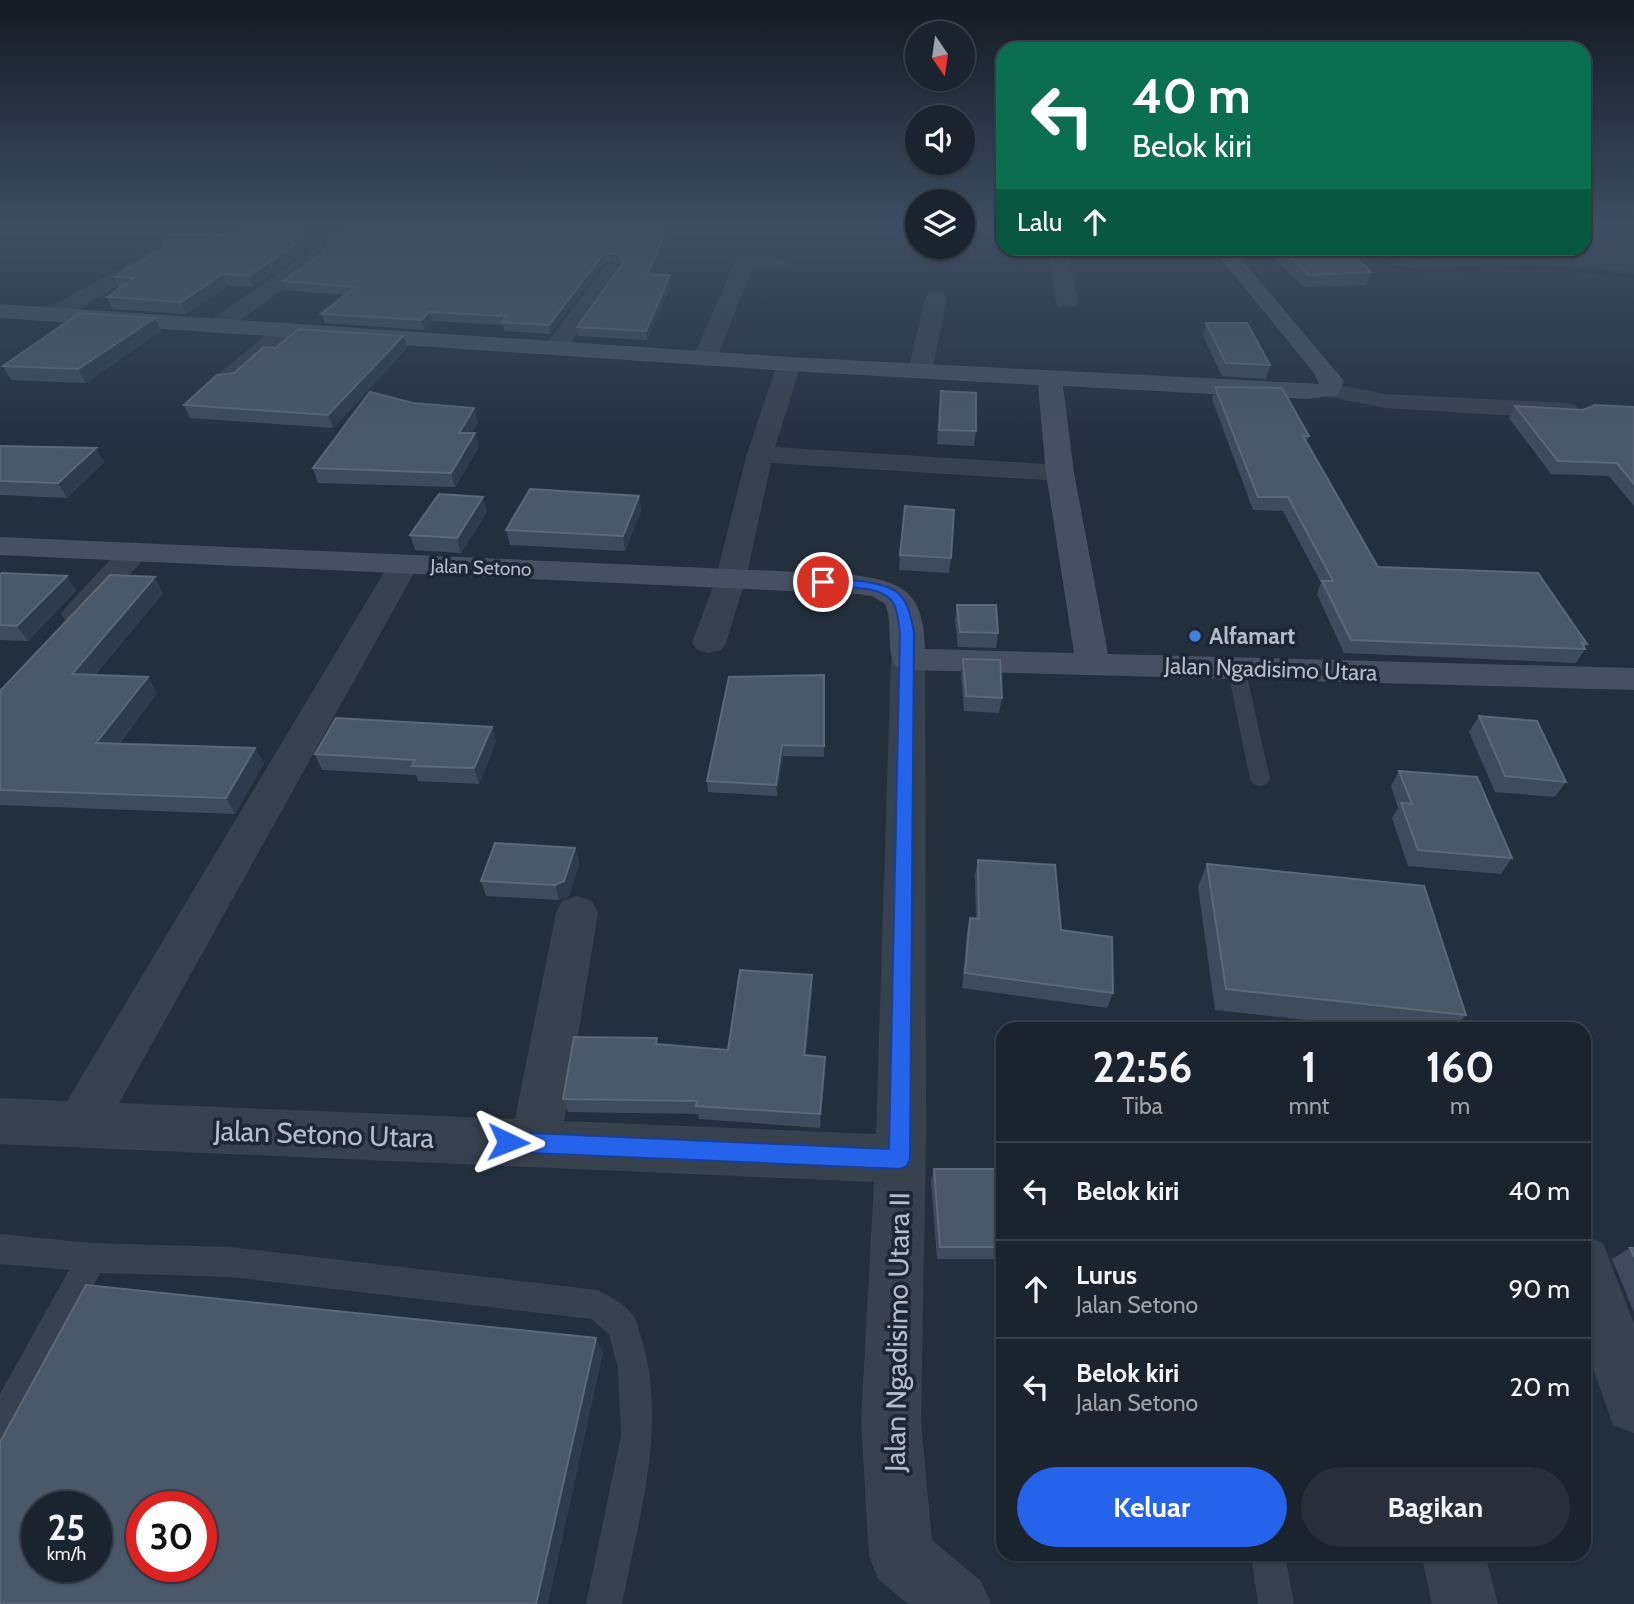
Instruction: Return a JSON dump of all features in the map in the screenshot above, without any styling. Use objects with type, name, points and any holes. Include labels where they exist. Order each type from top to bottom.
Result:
[{"type":"street","points":[[55,314],[77,301]]},
{"type":"street","points":[[220,324],[253,301]]},
{"type":"street","points":[[555,348],[589,301]]},
{"type":"street","points":[[705,358],[729,301]]},
{"type":"street","points":[[919,371],[935,301]]},
{"type":"street","points":[[1267,301],[1332,381],[1329,390]]},
{"type":"street","points":[[0,311],[789,364],[1306,392],[1329,390],[1385,401],[1576,412]]},
{"type":"street","points":[[228,379],[286,329]]},
{"type":"street","points":[[709,642],[731,578],[761,453],[789,364]]},
{"type":"street","points":[[1050,379],[1060,473],[1093,664]]},
{"type":"street","points":[[761,453],[1060,473]]},
{"type":"street","name":"Jalan Setono","points":[[0,546],[846,583],[876,588],[894,595],[901,606],[907,632],[908,659]]},
{"type":"street","points":[[54,637],[135,551]]},
{"type":"street","points":[[80,1124],[404,564]]},
{"type":"street","name":"Jalan Ngadisimo Utara","points":[[908,659],[1634,679]]},
{"type":"street","name":"Jalan Ngadisimo Utara II","points":[[908,659],[900,1159],[891,1422],[901,1556],[957,1604]]},
{"type":"street","points":[[534,1143],[577,914]]},
{"type":"street","name":"Jalan Setono Utara","points":[[0,1121],[900,1159]]},
{"type":"street","points":[[1591,1282],[1634,1404]]},
{"type":"street","points":[[1455,1561],[1465,1604]]},
{"type":"lane","points":[[1236,667],[1260,779]]},
{"type":"lane","points":[[0,1249],[92,1258],[232,1262],[597,1305],[622,1325],[634,1368],[637,1436],[604,1604]]},
{"type":"lane","points":[[0,1426],[92,1258]]},
{"type":"lane","points":[[1269,1561],[1276,1604]]},
{"type":"building","points":[[338,301],[568,301],[549,325],[502,322],[506,316],[429,312],[421,320],[321,314]]},
{"type":"building","points":[[596,301],[659,301],[646,331],[577,327]]},
{"type":"building","points":[[80,313],[155,318],[78,369],[3,366]]},
{"type":"building","points":[[1206,323],[1247,323],[1270,365],[1226,363]]},
{"type":"building","points":[[299,329],[403,336],[328,415],[184,405],[217,375],[234,373],[264,347],[275,348]]},
{"type":"building","points":[[1215,387],[1282,388],[1309,436],[1303,436],[1378,567],[1538,573],[1587,644],[1582,643],[1585,649],[1351,640],[1322,581],[1333,581],[1288,497],[1258,497]]},
{"type":"building","points":[[941,391],[976,393],[976,431],[939,430]]},
{"type":"building","points":[[370,392],[413,403],[474,408],[459,433],[475,433],[451,473],[313,468]]},
{"type":"building","points":[[1595,405],[1634,407],[1634,484],[1617,463],[1558,461],[1515,406],[1583,410]]},
{"type":"building","points":[[0,446],[96,448],[58,483],[0,481]]},
{"type":"building","points":[[530,489],[639,496],[623,536],[506,530]]},
{"type":"building","points":[[439,494],[483,497],[457,538],[410,535]]},
{"type":"building","points":[[905,506],[954,510],[951,558],[900,555]]},
{"type":"building","points":[[2,573],[67,576],[17,626],[0,625]]},
{"type":"building","points":[[110,575],[155,577],[72,674],[148,677],[96,743],[255,748],[226,798],[0,790],[0,690]]},
{"type":"building","points":[[957,605],[996,605],[998,633],[960,632]]},
{"type":"building","points":[[963,659],[1000,660],[1002,698],[966,696]]},
{"type":"building","points":[[824,675],[824,746],[782,745],[776,785],[707,781],[729,677]]},
{"type":"building","points":[[1479,716],[1537,721],[1566,782],[1505,776]]},
{"type":"building","points":[[336,718],[492,727],[474,768],[412,766],[415,760],[315,754]]},
{"type":"building","points":[[1399,771],[1477,777],[1512,858],[1418,850],[1401,803],[1412,804]]},
{"type":"building","points":[[495,843],[575,848],[564,881],[555,885],[481,881]]},
{"type":"building","points":[[978,860],[1055,865],[1061,930],[1112,937],[1113,993],[965,973],[970,918],[979,919]]},
{"type":"building","points":[[1207,864],[1424,886],[1466,1015],[1226,989]]},
{"type":"building","points":[[740,970],[812,975],[804,1055],[825,1057],[820,1114],[696,1106],[697,1101],[563,1099],[574,1037],[657,1038],[656,1044],[728,1050]]},
{"type":"building","points":[[934,1169],[996,1169],[996,1247],[940,1247]]},
{"type":"building","points":[[86,1285],[596,1338],[536,1604],[0,1604],[0,1442]]},
{"type":"place","name":"Alfamart","points":[[1195,636]]},
{"type":"route","points":[[508,1142],[900,1159],[907,632],[901,606],[894,595],[876,588],[823,582]]}]
